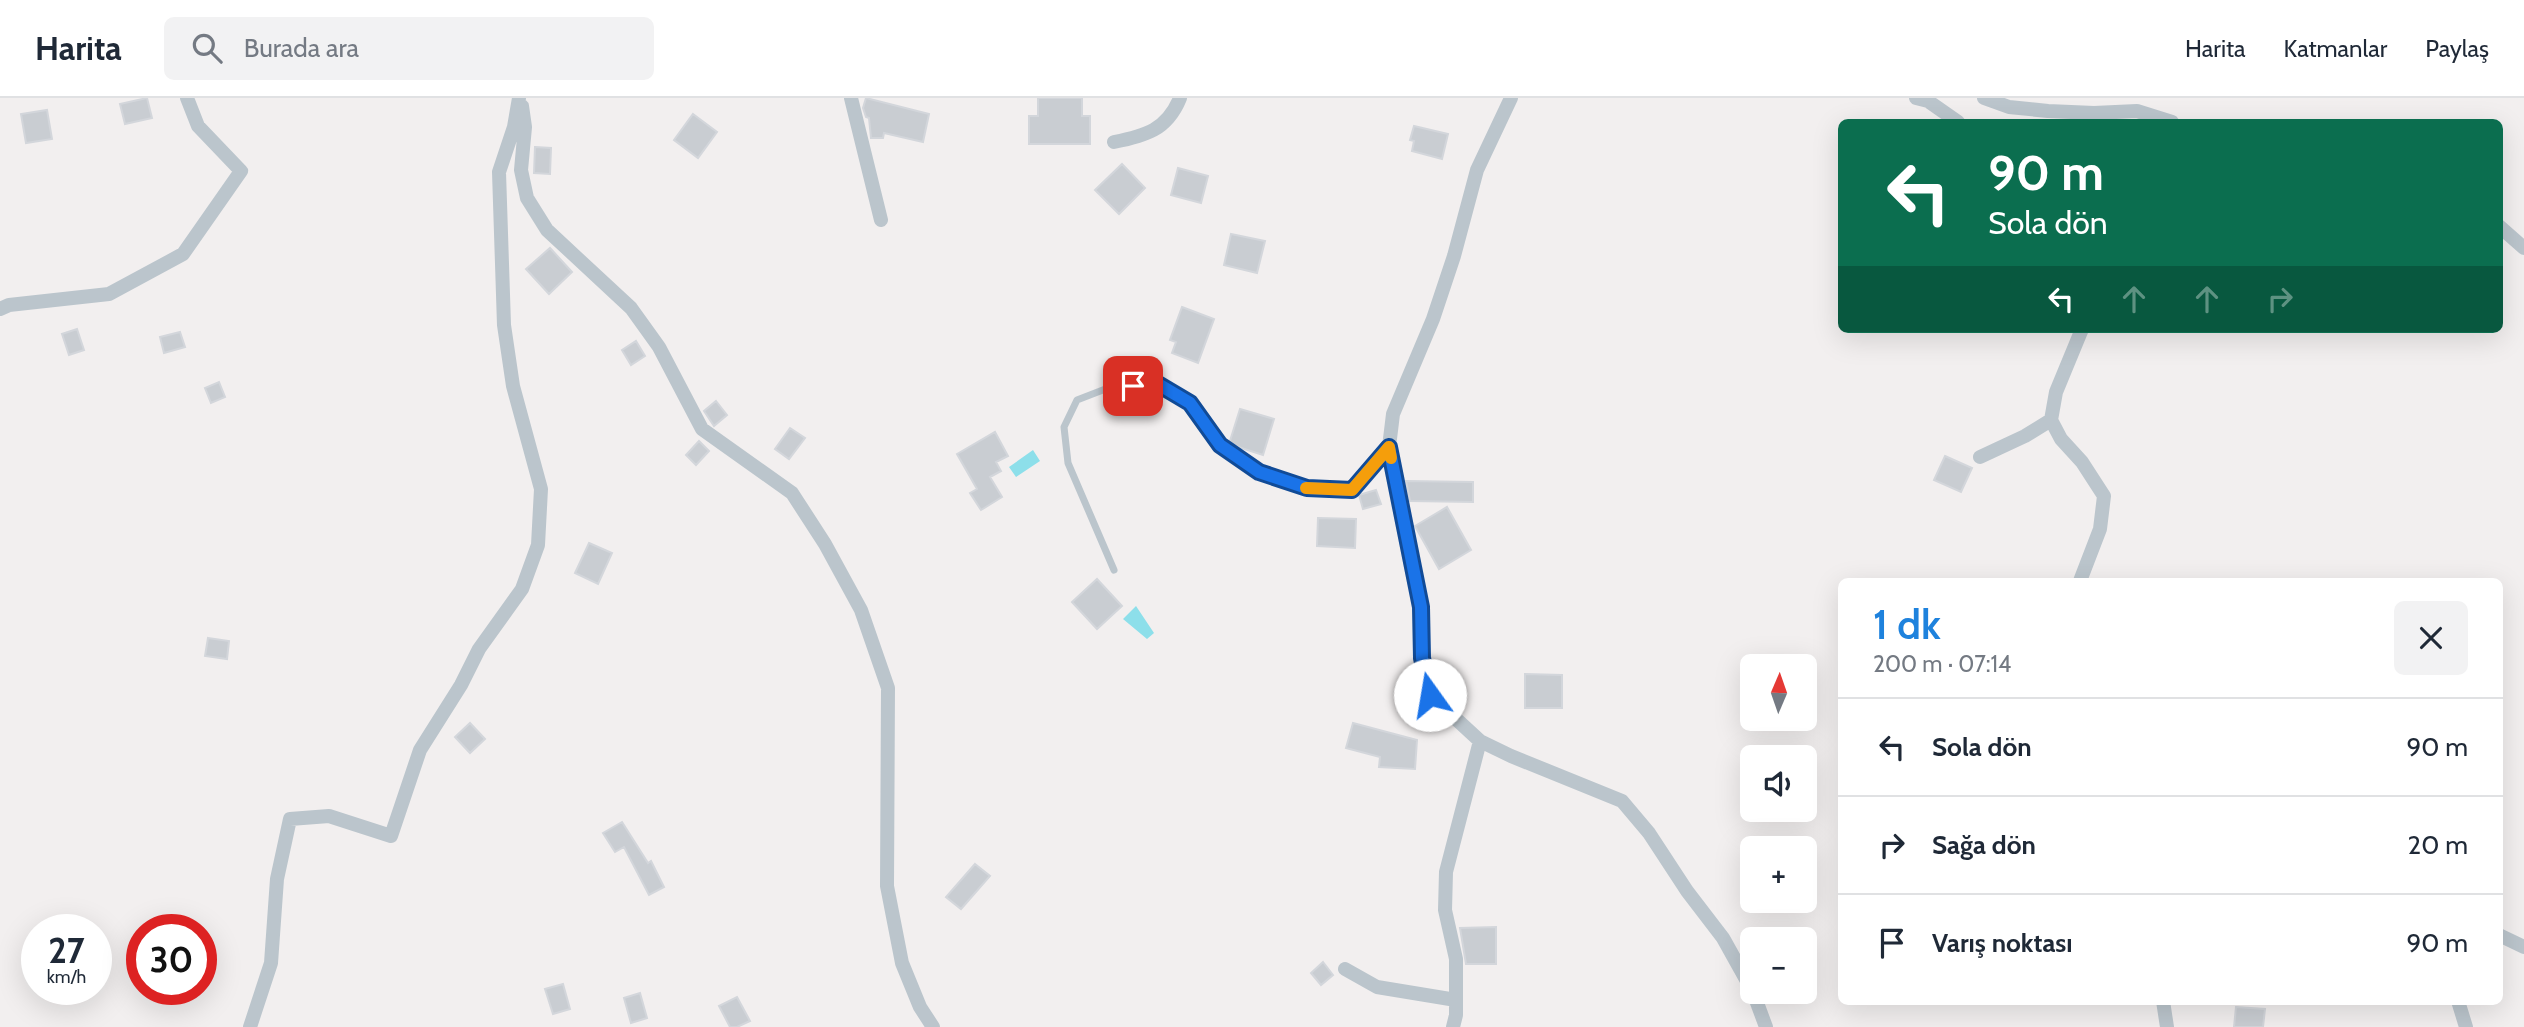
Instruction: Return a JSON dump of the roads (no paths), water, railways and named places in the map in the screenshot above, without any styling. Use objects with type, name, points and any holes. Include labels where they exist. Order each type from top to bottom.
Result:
[{"type":"street","points":[[0,309],[109,294],[183,254],[241,171],[198,126],[187,98]]},
{"type":"street","points":[[250,1027],[271,963],[277,879],[290,819],[329,816],[391,836],[420,750],[480,649],[522,589],[538,545],[541,489],[513,386],[504,325],[499,172],[514,127],[520,98]]},
{"type":"street","points":[[520,98],[525,127],[521,170],[527,198],[547,230],[631,308],[659,347],[702,429],[792,492],[825,544],[861,610],[888,688],[887,886],[902,963],[920,1007],[933,1027]]},
{"type":"street","points":[[851,98],[881,220]]},
{"type":"street","points":[[1114,142],[1146,135],[1174,114],[1180,98]]},
{"type":"street","points":[[1511,98],[1477,170],[1454,256],[1433,319],[1393,414],[1389,447],[1421,607],[1422,658],[1430,695],[1480,741],[1622,801],[1649,833],[1687,891],[1723,938],[1740,969]]},
{"type":"street","points":[[1916,98],[1928,101],[1954,119]]},
{"type":"street","points":[[1984,98],[2009,107],[2094,113],[2137,111],[2162,119]]},
{"type":"street","points":[[2503,230],[2524,248]]},
{"type":"street","points":[[2080,333],[2056,392],[2051,420],[2061,439],[2082,462],[2104,496],[2101,529],[2081,578]]},
{"type":"street","points":[[1980,457],[2025,436],[2051,420]]},
{"type":"street","points":[[1453,1027],[1456,959],[1445,910],[1446,872],[1480,741]]},
{"type":"street","points":[[2503,937],[2524,947]]},
{"type":"street","points":[[1345,969],[1377,987],[1456,1000]]},
{"type":"street","points":[[1757,1004],[1766,1027]]},
{"type":"street","points":[[2164,1005],[2167,1027]]},
{"type":"street","points":[[2459,1005],[2466,1027]]},
{"type":"lane","points":[[1114,570],[1068,463],[1064,427],[1076,400],[1108,388],[1158,384],[1190,403],[1220,445],[1259,472],[1307,488],[1352,490],[1389,447]]},
{"type":"water","points":[[1033,450],[1040,461],[1016,477],[1009,467]]},
{"type":"water","points":[[1136,606],[1154,633],[1147,639],[1123,619]]}]
